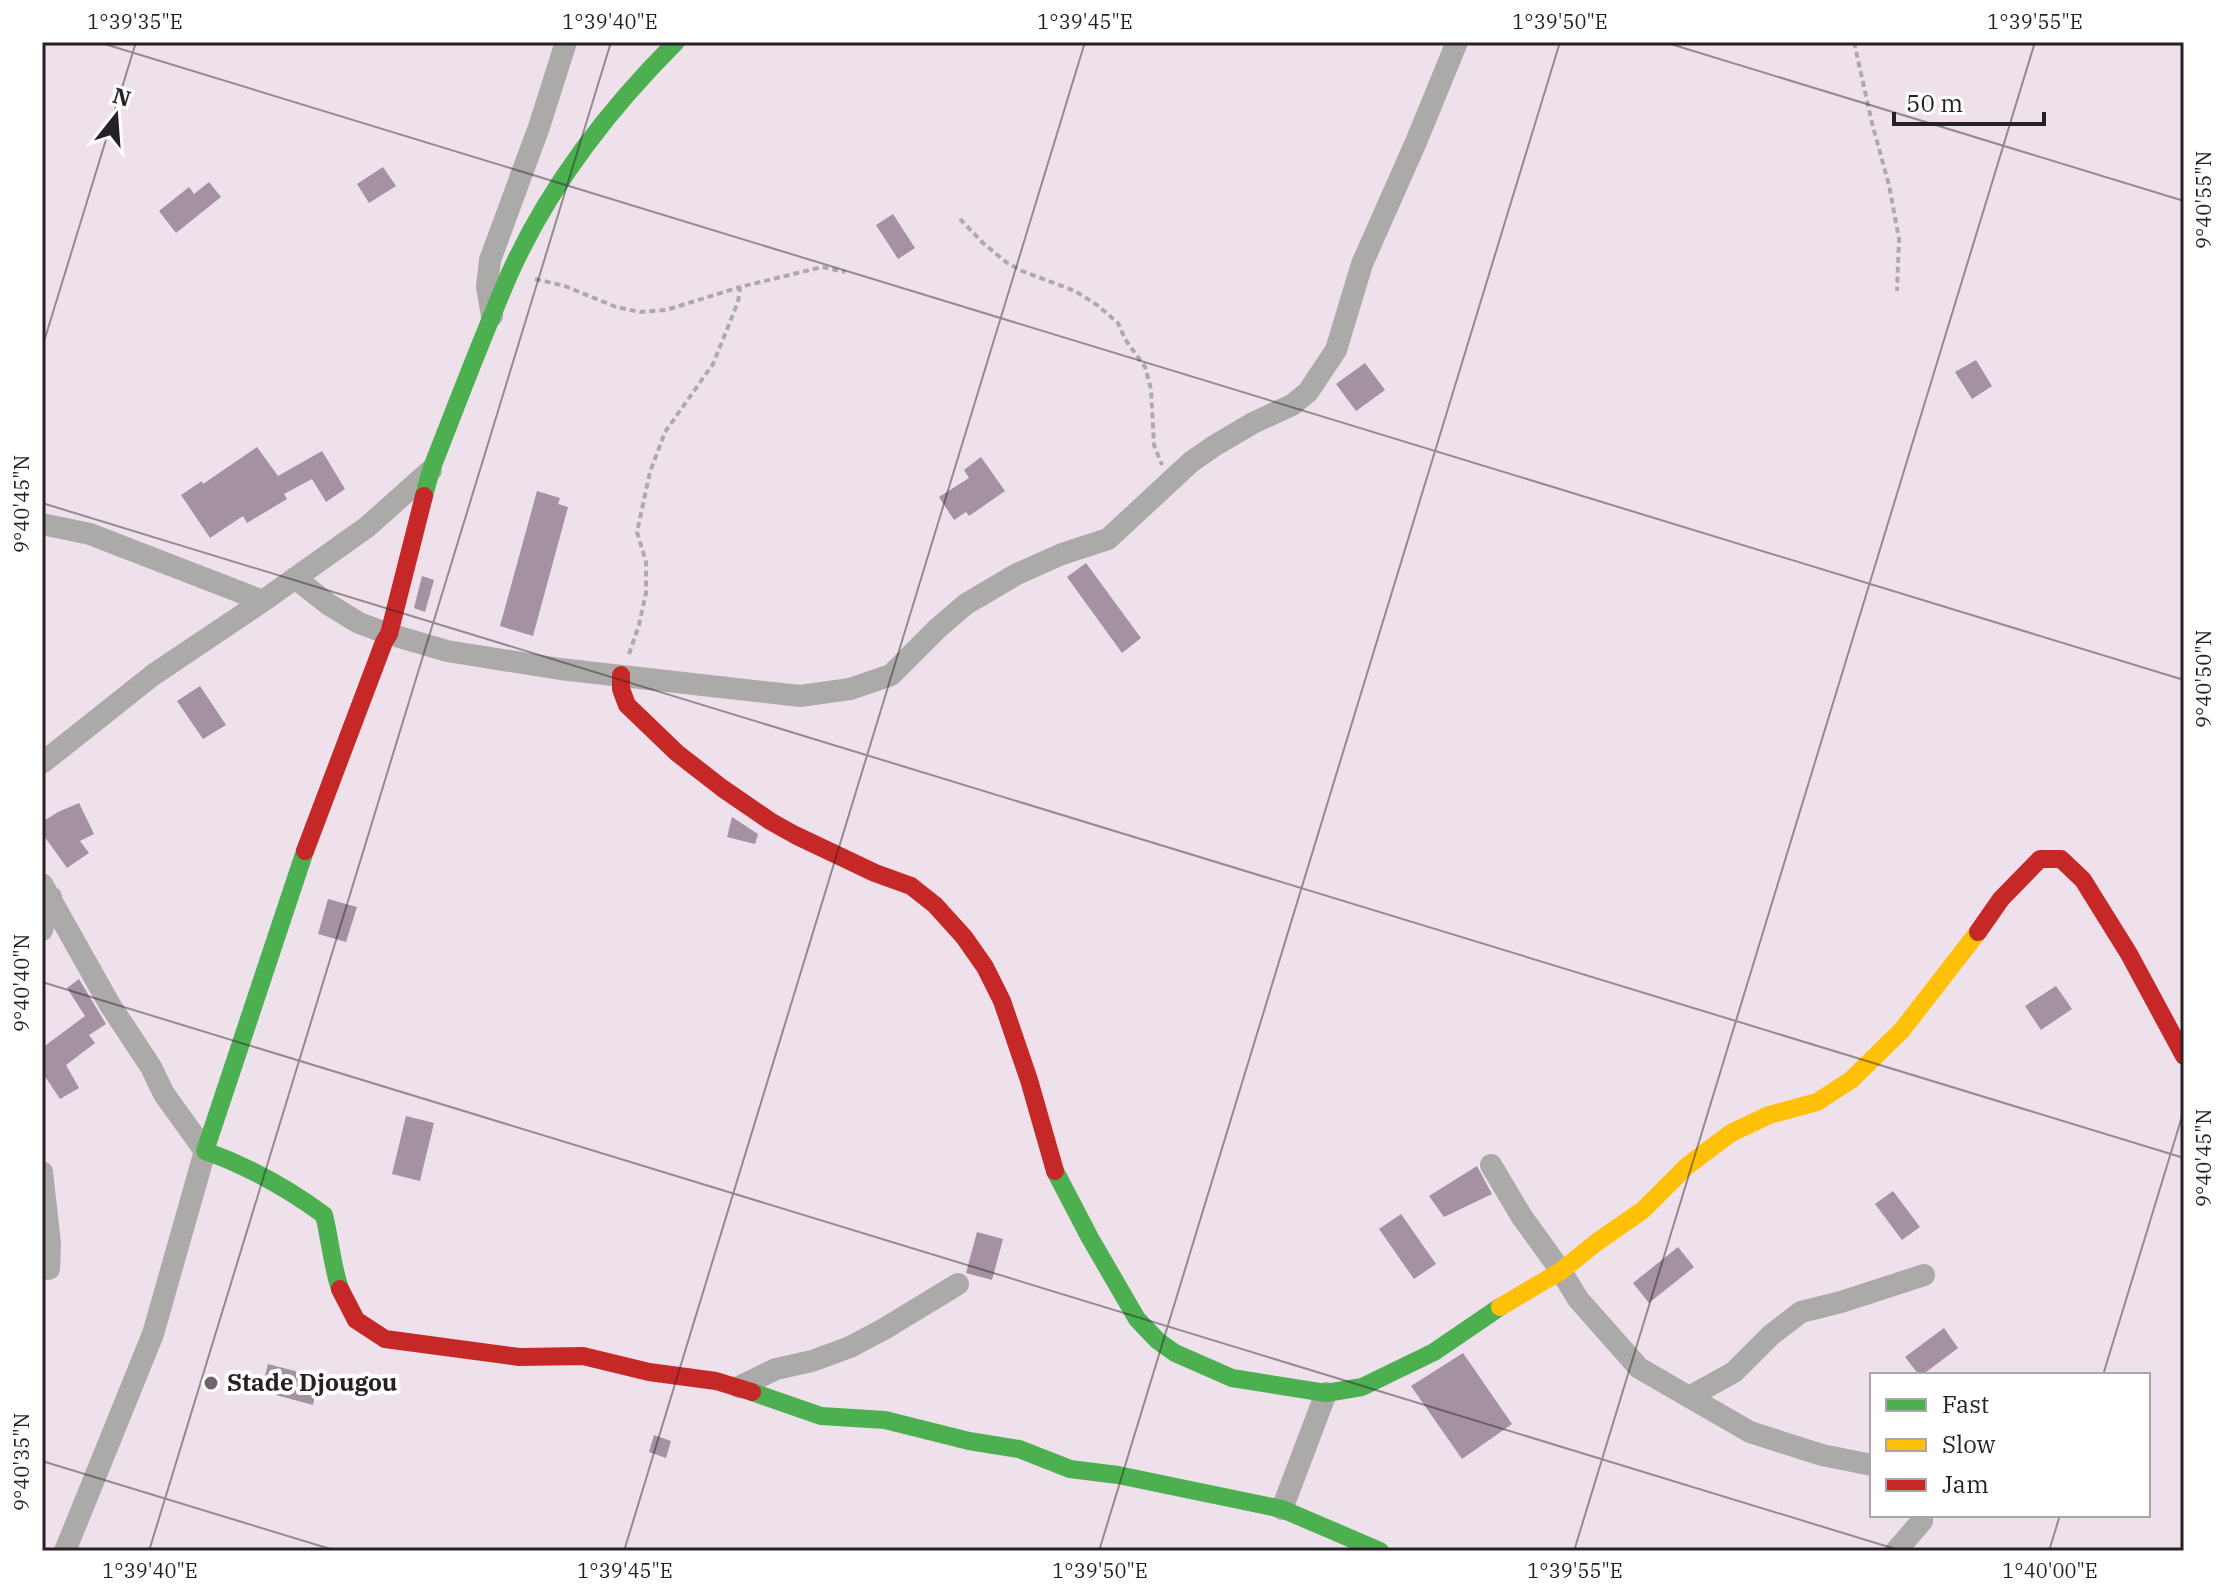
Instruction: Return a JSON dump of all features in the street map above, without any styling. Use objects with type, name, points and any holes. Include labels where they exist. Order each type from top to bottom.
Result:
[{"type":"street","points":[[492,318],[487,287],[490,260],[539,127],[566,42]]},
{"type":"street","points":[[65,1551],[153,1334],[205,1151],[300,863],[389,634],[431,470],[511,271],[540,216],[588,142],[643,75],[676,42]]},
{"type":"street","points":[[295,578],[359,623],[447,651],[560,669],[800,696],[850,689],[891,675],[966,604],[1017,574],[1062,554],[1108,539],[1169,482],[1214,446],[1292,405],[1308,392],[1336,350],[1362,264],[1457,42]]},
{"type":"street","points":[[42,763],[153,675],[367,527],[431,470]]},
{"type":"street","points":[[42,524],[90,534],[263,601]]},
{"type":"street","points":[[621,675],[621,689],[627,705],[677,753],[722,788],[795,835],[875,873],[911,886],[935,905],[964,937],[985,967],[1002,1001],[1029,1080],[1053,1167],[1137,1319],[1175,1353],[1232,1378],[1326,1393],[1362,1387],[1434,1352],[1504,1304],[1561,1271],[1643,1210],[1687,1166],[1731,1133],[1769,1115],[1817,1102],[1851,1080],[1902,1030],[2001,899],[2040,859],[2061,859],[2083,880],[2129,954],[2184,1056]]},
{"type":"street","points":[[47,890],[110,1005],[151,1067],[164,1094],[205,1151],[279,1184],[324,1215],[342,1294],[356,1320],[385,1339],[519,1357],[583,1356],[649,1372],[688,1376],[739,1387],[821,1416],[885,1420],[969,1441],[1019,1449],[1070,1469],[1118,1475],[1282,1509],[1380,1551]]},
{"type":"street","points":[[42,930],[47,890]]},
{"type":"street","points":[[1491,1165],[1578,1299],[1639,1368],[1750,1432],[1822,1455],[1870,1465]]},
{"type":"street","points":[[42,1172],[50,1243],[49,1269]]},
{"type":"street","points":[[1689,1397],[1734,1372],[1771,1335],[1801,1312],[1924,1275]]},
{"type":"street","points":[[739,1387],[776,1369],[812,1361],[850,1347],[958,1284]]},
{"type":"street","points":[[1282,1509],[1326,1393]]},
{"type":"street","points":[[1896,1551],[1922,1521],[1922,1517]]},
{"type":"path","points":[[1854,42],[1899,239],[1897,291]]},
{"type":"path","points":[[960,219],[1006,262],[1075,291],[1118,323],[1125,339],[1145,367],[1151,389],[1154,445],[1169,482]]},
{"type":"path","points":[[511,271],[565,286],[616,307],[640,312],[666,310],[740,287],[822,267],[845,272]]},
{"type":"path","points":[[621,675],[639,625],[646,593],[646,562],[637,532],[650,472],[665,432],[713,364],[738,302],[740,287]]},
{"type":"building","points":[[383,167],[396,186],[369,203],[357,184]]},
{"type":"building","points":[[209,182],[221,197],[176,233],[159,211],[189,187],[194,194]]},
{"type":"building","points":[[893,214],[915,248],[898,259],[876,225]]},
{"type":"building","points":[[1976,360],[1992,386],[1972,399],[1955,372]]},
{"type":"building","points":[[1365,363],[1385,390],[1356,411],[1336,384]]},
{"type":"building","points":[[257,447],[278,476],[322,451],[345,489],[326,502],[312,479],[284,494],[287,499],[247,523],[243,516],[210,538],[181,495],[202,481],[203,484]]},
{"type":"building","points":[[981,457],[1005,491],[969,516],[966,512],[954,520],[939,497],[969,478],[964,470]]},
{"type":"building","points":[[537,491],[560,498],[558,504],[568,507],[533,636],[500,626]]},
{"type":"building","points":[[1086,563],[1141,638],[1122,653],[1067,577]]},
{"type":"building","points":[[422,576],[434,580],[425,612],[414,608]]},
{"type":"building","points":[[200,686],[226,725],[203,739],[177,701]]},
{"type":"building","points":[[79,803],[94,834],[80,841],[89,853],[67,868],[42,833],[42,822]]},
{"type":"building","points":[[732,817],[758,834],[755,844],[727,837]]},
{"type":"building","points":[[328,899],[357,907],[346,942],[318,934]]},
{"type":"building","points":[[79,979],[106,1024],[89,1035],[95,1043],[66,1065],[79,1088],[60,1099],[42,1072],[42,1048],[85,1016],[67,988]]},
{"type":"building","points":[[2056,986],[2072,1009],[2041,1030],[2025,1006]]},
{"type":"building","points":[[406,1116],[434,1123],[420,1181],[392,1174]]},
{"type":"building","points":[[1477,1166],[1492,1194],[1444,1217],[1429,1196]]},
{"type":"building","points":[[1893,1191],[1920,1227],[1902,1240],[1875,1204]]},
{"type":"building","points":[[1401,1214],[1436,1264],[1414,1279],[1379,1229]]},
{"type":"building","points":[[977,1232],[1003,1239],[992,1280],[966,1273]]},
{"type":"building","points":[[1678,1247],[1694,1267],[1649,1303],[1633,1283]]},
{"type":"building","points":[[1944,1328],[1958,1348],[1925,1373],[1917,1373],[1905,1357]]},
{"type":"building","points":[[1463,1353],[1512,1424],[1462,1459],[1411,1386]]},
{"type":"building","points":[[268,1364],[318,1377],[313,1405],[261,1391]]},
{"type":"building","points":[[654,1435],[671,1441],[666,1458],[649,1452]]},
{"type":"traffic: fast","points":[[424,496],[431,470],[510,273],[543,209],[605,121],[676,42]]},
{"type":"traffic: fast","points":[[305,851],[205,1151],[267,1178],[324,1215],[340,1289]]},
{"type":"traffic: fast","points":[[1055,1171],[1137,1319],[1175,1353],[1232,1378],[1326,1393],[1362,1387],[1434,1352],[1500,1307]]},
{"type":"traffic: fast","points":[[752,1392],[821,1416],[885,1420],[969,1441],[1019,1449],[1070,1469],[1118,1475],[1282,1509],[1380,1551]]},
{"type":"traffic: slow","points":[[1500,1307],[1561,1271],[1643,1210],[1687,1166],[1731,1133],[1769,1115],[1817,1102],[1851,1080],[1902,1030],[1978,932]]},
{"type":"traffic: jam","points":[[305,851],[389,634],[424,496]]},
{"type":"traffic: jam","points":[[621,675],[621,689],[627,705],[677,753],[722,788],[795,835],[875,873],[911,886],[935,905],[964,937],[985,967],[1002,1001],[1055,1171]]},
{"type":"traffic: jam","points":[[1978,932],[2001,899],[2040,859],[2061,859],[2083,880],[2129,954],[2184,1056]]},
{"type":"traffic: jam","points":[[340,1289],[356,1320],[385,1339],[519,1357],[583,1356],[649,1372],[716,1381],[752,1392]]},
{"type":"place","name":"Stade Djougou","points":[[211,1383]]}]
